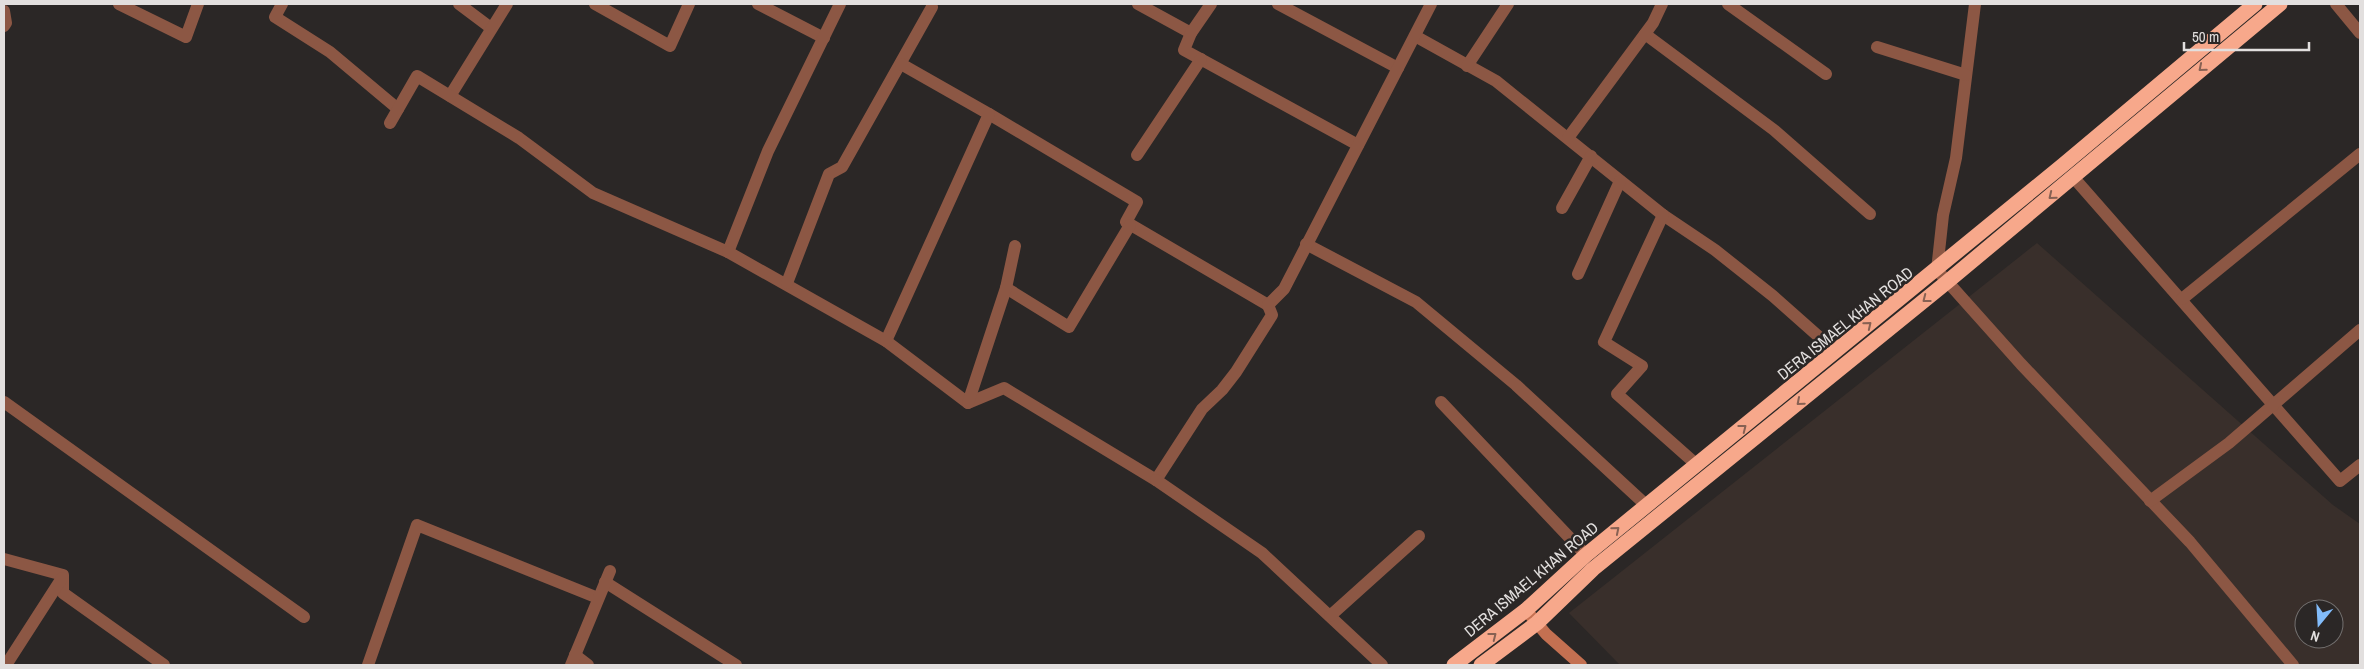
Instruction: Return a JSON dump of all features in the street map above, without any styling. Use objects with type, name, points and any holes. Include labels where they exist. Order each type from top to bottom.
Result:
[{"type":"highway","name":"DERA ISMAEL KHAN ROAD","points":[[1454,665],[1526,610],[1586,555],[1646,505],[1937,270],[2255,4]]},
{"type":"highway","name":"DERA ISMAEL KHAN ROAD","points":[[1481,665],[1536,623],[1593,570],[2074,178],[2280,4]]},
{"type":"street","points":[[120,4],[186,37],[198,4]]},
{"type":"street","points":[[282,4],[275,17],[330,52],[398,109]]},
{"type":"street","points":[[459,4],[491,28]]},
{"type":"street","points":[[450,96],[507,4]]},
{"type":"street","points":[[594,4],[670,46],[689,4]]},
{"type":"street","points":[[758,4],[824,38]]},
{"type":"street","points":[[728,252],[768,151],[840,4]]},
{"type":"street","points":[[1138,4],[1191,33]]},
{"type":"street","points":[[1210,4],[1191,33],[1184,50],[1358,146]]},
{"type":"street","points":[[1278,4],[1398,68]]},
{"type":"street","points":[[1268,305],[1284,288],[1431,4]]},
{"type":"street","points":[[1467,66],[1508,4]]},
{"type":"street","points":[[1568,138],[1654,23],[1662,4]]},
{"type":"street","points":[[1728,4],[1826,74]]},
{"type":"street","points":[[1975,4],[1956,158],[1943,214],[1937,270],[2190,542],[2293,665]]},
{"type":"street","points":[[2336,4],[2360,33]]},
{"type":"street","points":[[787,283],[829,174],[842,167],[932,7]]},
{"type":"street","points":[[4,11],[6,23],[4,26]]},
{"type":"street","points":[[1645,34],[1774,130],[1870,214]]},
{"type":"street","points":[[1414,36],[1496,81],[1663,215],[1715,250],[1774,296],[1835,351]]},
{"type":"street","points":[[1876,47],[1966,76]]},
{"type":"street","points":[[1137,155],[1201,59]]},
{"type":"street","points":[[901,64],[1137,202],[1126,222],[1268,305],[1272,315],[1236,372],[1222,390],[1202,409],[1156,480]]},
{"type":"street","points":[[390,123],[417,76],[519,138],[593,193],[728,252],[787,283],[886,341],[968,403]]},
{"type":"street","points":[[886,341],[989,114]]},
{"type":"street","points":[[2182,299],[2360,154]]},
{"type":"street","points":[[1562,208],[1591,156]]},
{"type":"street","points":[[2074,178],[2340,481],[2360,465]]},
{"type":"street","points":[[1578,274],[1620,181]]},
{"type":"street","points":[[1663,215],[1604,342],[1642,366],[1617,394],[1697,465]]},
{"type":"street","points":[[1006,288],[1069,327],[1130,225]]},
{"type":"street","points":[[1306,244],[1416,302],[1516,385],[1646,505]]},
{"type":"street","points":[[968,403],[1006,288],[1015,246]]},
{"type":"street","points":[[2150,501],[2230,443],[2360,330]]},
{"type":"street","points":[[968,403],[1004,388],[1156,480],[1262,553],[1382,665]]},
{"type":"street","points":[[4,402],[304,617]]},
{"type":"street","points":[[1441,402],[1586,555]]},
{"type":"street","points":[[368,665],[417,525],[598,598]]},
{"type":"street","points":[[1330,616],[1418,536]]},
{"type":"street","points":[[4,559],[63,575]]},
{"type":"street","points":[[6,665],[47,604],[63,575]]},
{"type":"street","points":[[63,575],[62,593],[164,665]]},
{"type":"street","points":[[588,665],[573,660],[607,576],[736,665]]},
{"type":"street","points":[[1526,610],[1546,634],[1582,665]]},
{"type":"shaded area","points":[[2037,243],[2333,505],[2360,524],[2360,665],[1620,665],[1569,613]]}]
